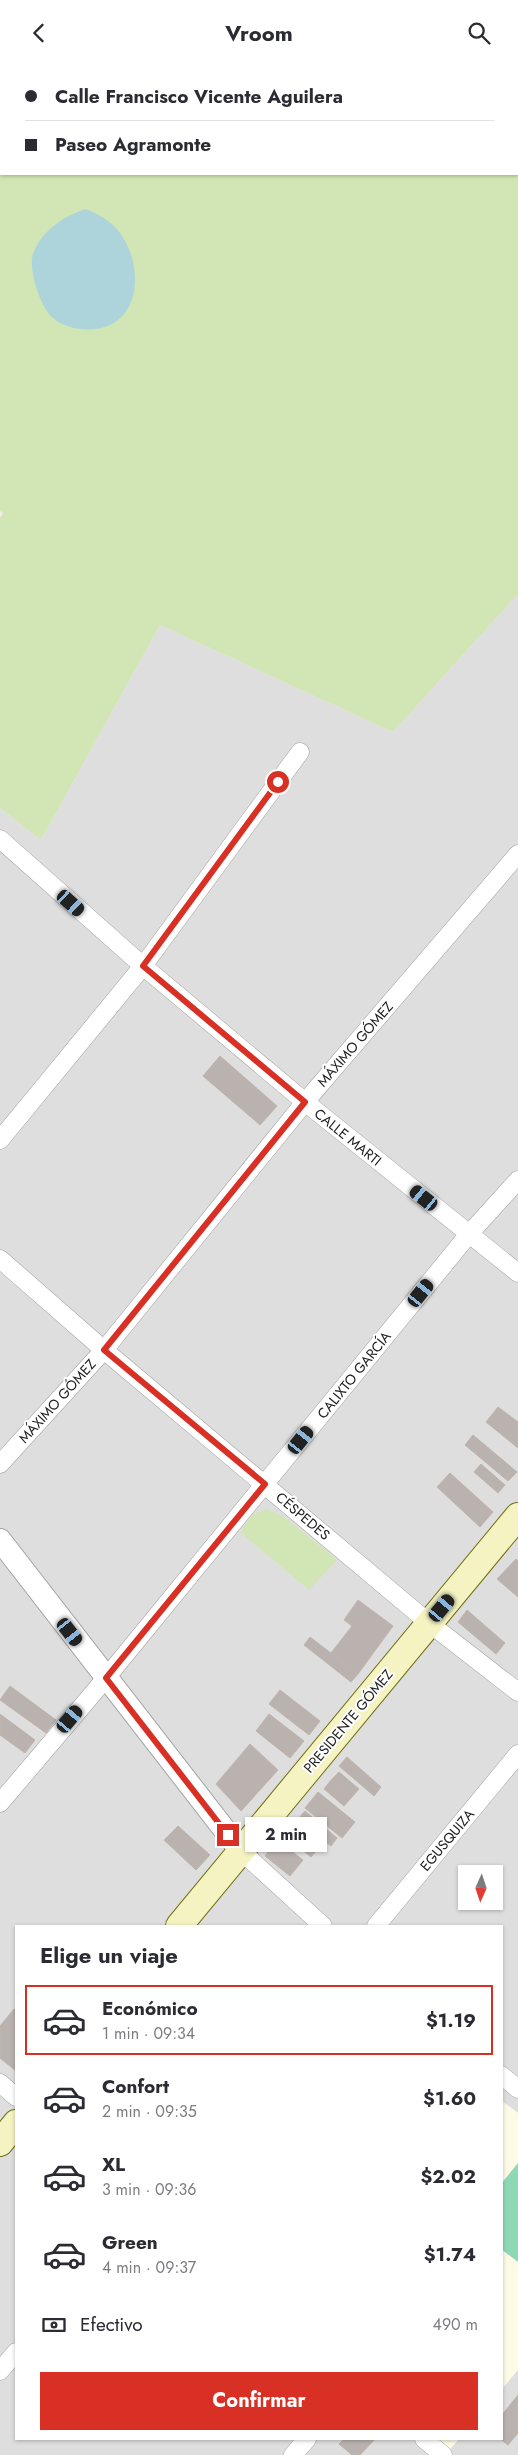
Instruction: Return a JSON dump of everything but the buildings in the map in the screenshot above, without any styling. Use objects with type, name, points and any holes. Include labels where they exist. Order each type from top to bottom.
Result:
[{"type":"main road","name":"PRESIDENTE GÓMEZ","points":[[180,1925],[518,1516]]},
{"type":"main road","points":[[0,2143],[15,2124]]},
{"type":"street","points":[[0,1140],[143,966],[300,752]]},
{"type":"street","name":"CALLE MARTI","points":[[0,839],[143,966],[305,1102],[518,1273]]},
{"type":"street","name":"MÁXIMO GÓMEZ","points":[[0,1465],[104,1350],[305,1102],[518,854]]},
{"type":"street","name":"CALIXTO GARCÍA","points":[[0,1803],[106,1678],[469,1234],[518,1179]]},
{"type":"street","name":"CÉSPEDES","points":[[0,1259],[104,1350],[429,1623],[518,1692]]},
{"type":"street","points":[[0,1540],[241,1851],[322,1925]]},
{"type":"street","name":"EGUSQUIZA","points":[[377,1925],[518,1754]]},
{"type":"street","points":[[503,2077],[518,2089]]},
{"type":"street","points":[[0,2083],[15,2096]]},
{"type":"street","points":[[0,2371],[15,2353]]},
{"type":"street","points":[[293,2455],[305,2440]]},
{"type":"street","points":[[425,2440],[443,2455]]},
{"type":"shaded area","points":[[518,594],[518,2455],[0,2455],[0,808],[41,840],[160,625],[393,732]]},
{"type":"shaded area","points":[[503,2102],[518,2113],[518,2370],[503,2388]]},
{"type":"shaded area","points":[[424,2440],[458,2440],[445,2455]]},
{"type":"green space","points":[[0,175],[518,175],[518,594],[393,732],[160,625],[41,840],[0,808],[0,518],[3,513],[0,511]]},
{"type":"green space","points":[[267,1509],[284,1517],[337,1560],[309,1590],[240,1532],[253,1514]]},
{"type":"green space","points":[[518,2163],[518,2262],[503,2251],[503,2182]]},
{"type":"water","points":[[86,209],[108,221],[117,229],[124,239],[134,265],[134,294],[129,307],[121,317],[110,325],[95,329],[78,329],[66,326],[52,317],[39,296],[32,269],[33,254],[48,231],[70,215]]},
{"type":"route","points":[[228,1835],[106,1678],[265,1484],[104,1350],[305,1102],[143,966],[278,782]]}]
